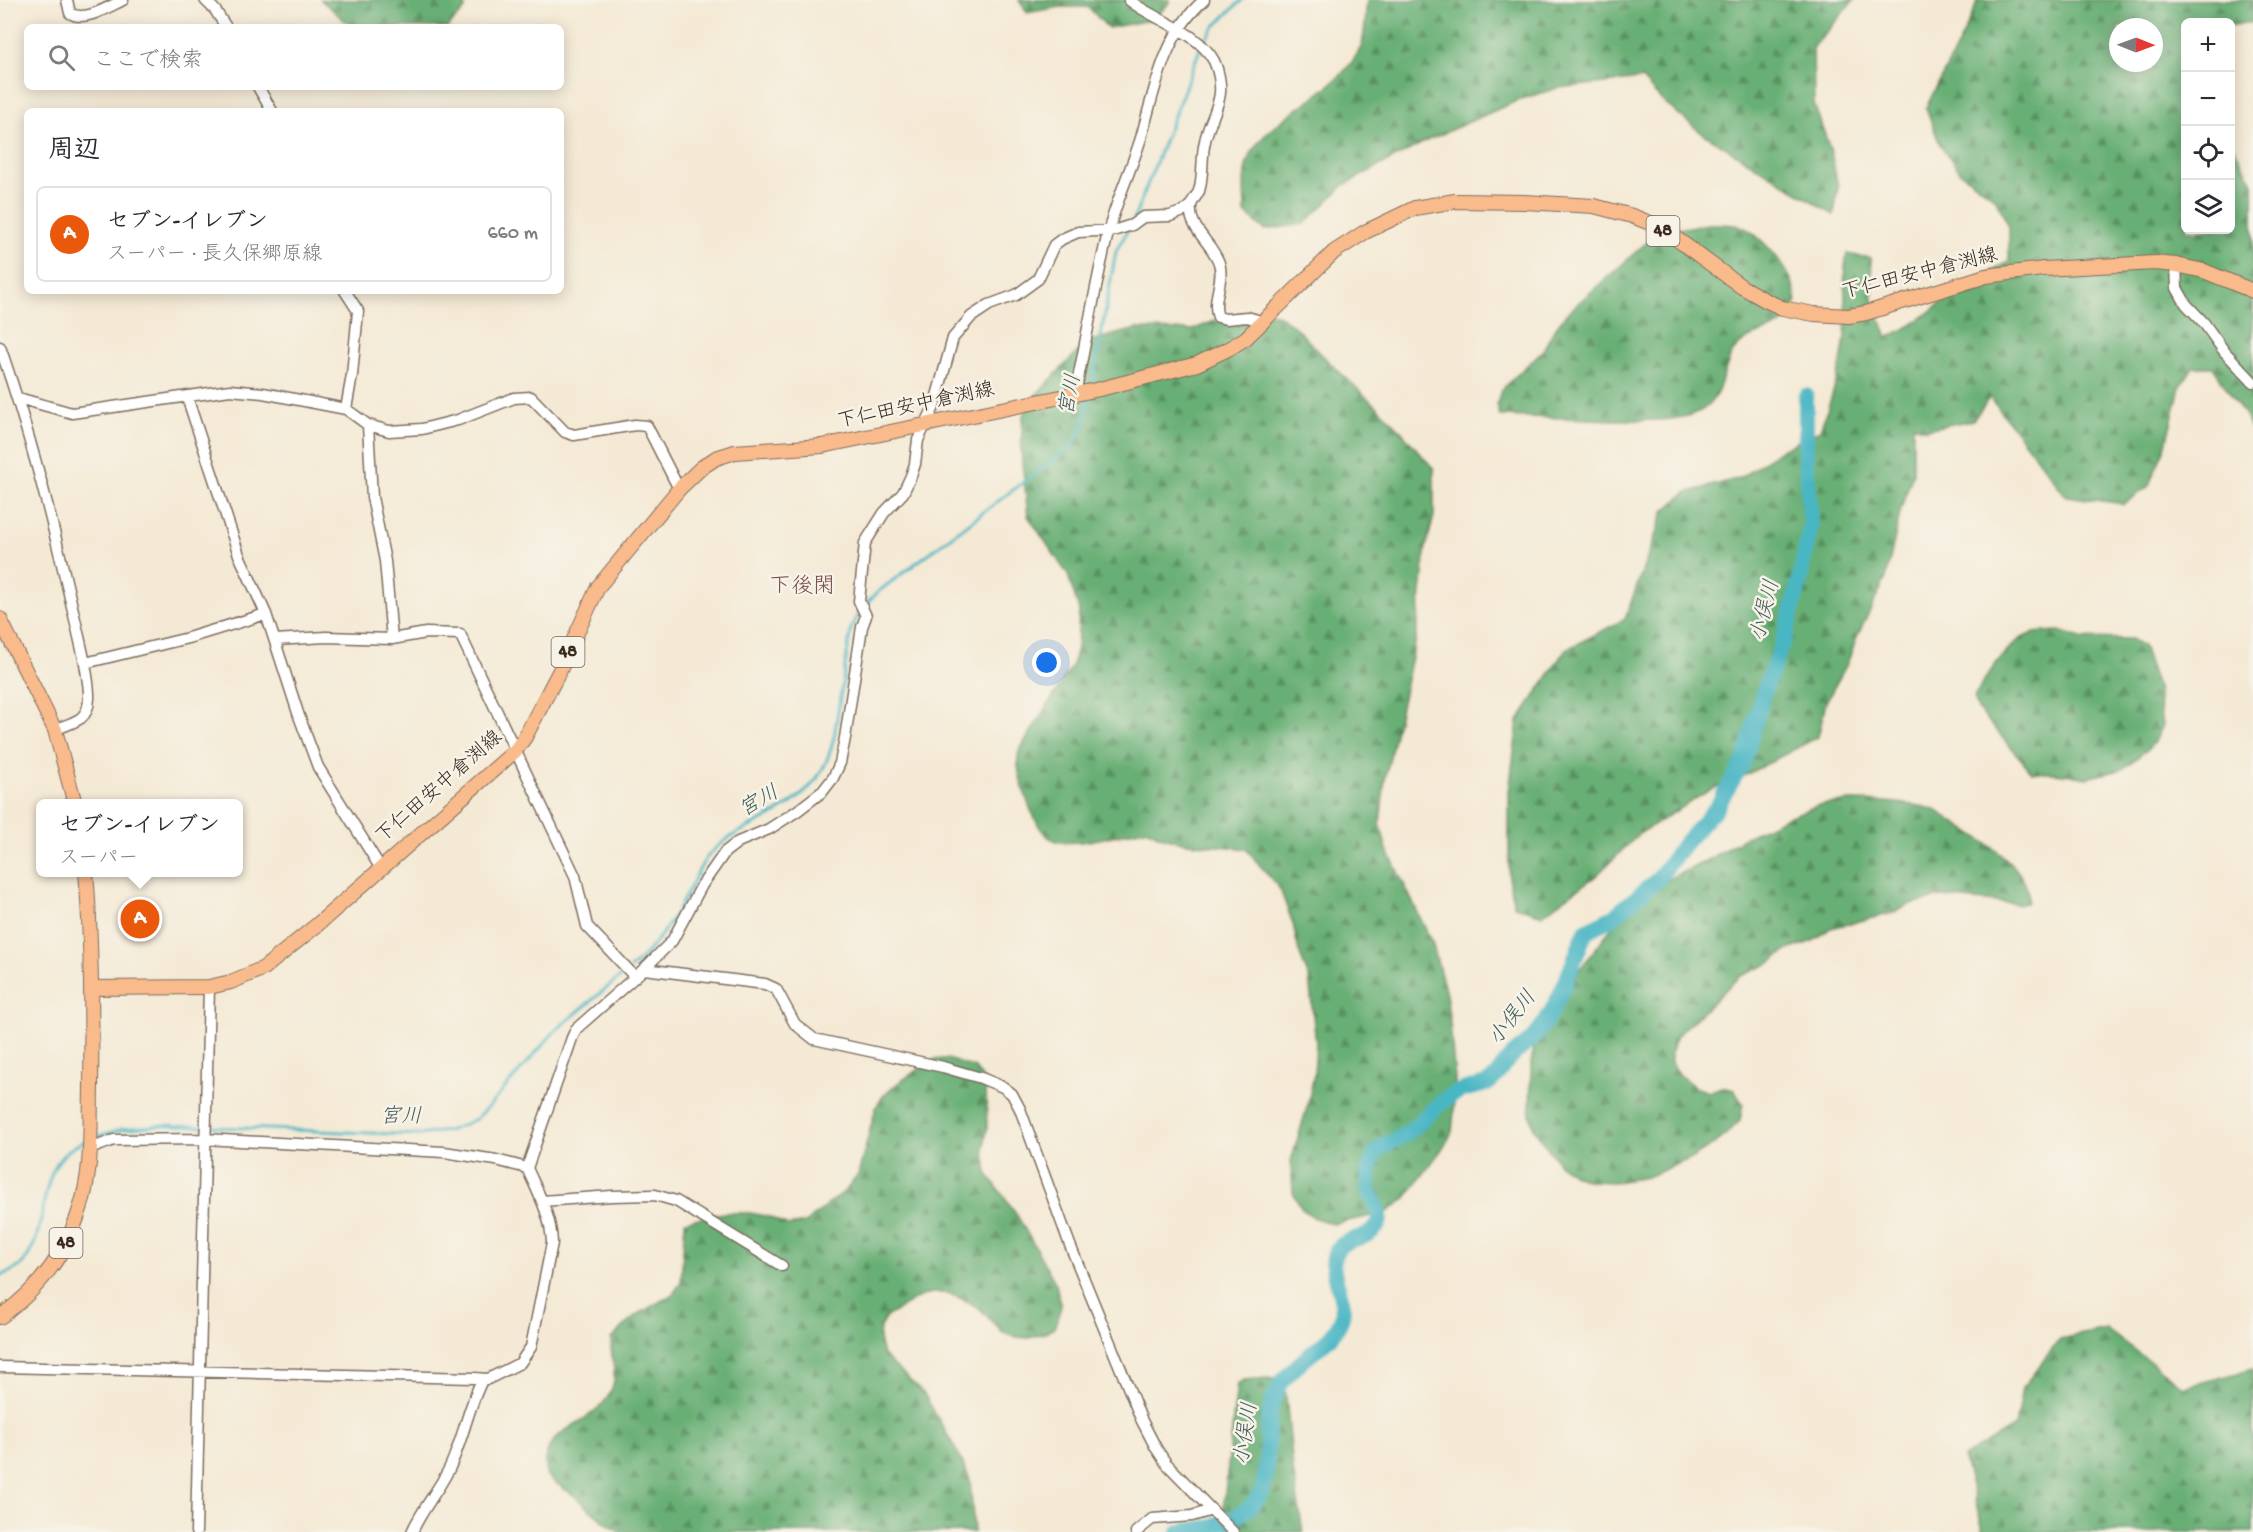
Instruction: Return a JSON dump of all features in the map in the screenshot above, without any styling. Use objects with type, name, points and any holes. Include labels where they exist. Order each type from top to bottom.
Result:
[{"type":"main road","name":"下仁田安中倉渕線","points":[[92,988],[209,987],[231,982],[264,969],[317,925],[380,867],[515,751],[525,737],[554,681],[598,587],[679,489],[701,468],[716,458],[735,452],[822,446],[1100,389],[1188,367],[1213,358],[1246,338],[1334,252],[1365,232],[1415,208],[1455,201],[1594,206],[1655,225],[1765,300],[1797,312],[1831,316],[1866,313],[1966,281],[2006,272],[2144,264],[2176,265],[2204,271],[2253,291]]},
{"type":"main road","points":[[0,619],[55,730],[74,799]]},
{"type":"main road","points":[[86,877],[92,988]]},
{"type":"main road","name":"48","points":[[0,1317],[15,1307],[41,1280],[63,1249],[86,1187],[90,1148],[92,988]]},
{"type":"street","points":[[67,0],[70,13],[79,17],[123,0]]},
{"type":"street","points":[[205,0],[224,24]]},
{"type":"street","points":[[0,1367],[482,1380],[520,1363],[531,1347],[552,1243],[552,1226],[528,1168],[576,1029],[672,941],[702,885],[725,852],[738,842],[768,829],[797,811],[823,792],[833,778],[840,763],[862,627],[866,616],[859,601],[865,543],[884,513],[903,493],[915,464],[918,440],[934,407],[952,338],[971,317],[989,305],[1016,294],[1038,279],[1054,245],[1062,239],[1078,232],[1112,231],[1132,225],[1143,217],[1170,216],[1184,211],[1191,205],[1199,190],[1204,143],[1220,93],[1219,76],[1214,61],[1203,48],[1184,33],[1129,0]]},
{"type":"street","points":[[1078,393],[1112,231],[1160,68],[1184,33],[1191,13],[1204,0]]},
{"type":"street","points":[[260,90],[270,108]]},
{"type":"street","points":[[1191,205],[1194,223],[1216,254],[1220,268],[1216,309],[1218,317],[1226,319],[1248,316],[1261,321]]},
{"type":"street","points":[[2176,265],[2177,288],[2186,304],[2253,382]]},
{"type":"street","points":[[346,409],[352,375],[358,311],[347,294]]},
{"type":"street","points":[[0,347],[18,398],[50,516],[85,663],[88,689],[86,712],[81,718],[55,730]]},
{"type":"street","points":[[18,398],[72,413],[230,390],[263,393],[346,409],[368,425],[389,431],[422,429],[458,420],[514,398],[531,397],[565,432],[574,435],[635,425],[647,426],[679,489]]},
{"type":"street","points":[[188,397],[239,555],[266,614],[318,766],[380,867]]},
{"type":"street","points":[[368,425],[372,497],[385,561],[392,639]]},
{"type":"street","points":[[85,663],[188,638],[266,614]]},
{"type":"street","points":[[275,640],[326,637],[392,639],[426,633],[460,634],[575,876],[586,926],[618,959],[639,973],[765,984],[776,989],[795,1024],[814,1039],[943,1067],[981,1078],[1003,1087],[1012,1094],[1020,1109],[1070,1245],[1142,1420],[1156,1448],[1166,1463],[1233,1532]]},
{"type":"street","points":[[196,1532],[209,987]]},
{"type":"street","points":[[90,1148],[114,1140],[205,1136],[444,1152],[496,1160],[528,1168]]},
{"type":"street","points":[[542,1201],[655,1195],[676,1201],[782,1266]]},
{"type":"street","points":[[411,1532],[420,1513],[449,1469],[472,1401],[482,1380]]},
{"type":"street","points":[[1136,1532],[1152,1519],[1191,1516],[1212,1510]]},
{"type":"green space","points":[[321,0],[464,0],[465,9],[451,24],[349,24]]},
{"type":"green space","points":[[1019,0],[1170,0],[1170,2],[1155,19],[1108,28],[1088,7],[1060,7],[1027,13]]},
{"type":"green space","points":[[1367,0],[1854,0],[1813,48],[1814,104],[1831,152],[1838,187],[1834,215],[1699,131],[1662,101],[1642,79],[1558,88],[1521,99],[1426,141],[1344,185],[1304,224],[1265,230],[1245,213],[1244,177],[1251,153],[1263,137],[1335,80],[1351,64],[1363,41]]},
{"type":"green space","points":[[1978,0],[2253,0],[2253,22],[2235,25],[2235,18],[2181,18],[2181,234],[2235,234],[2235,149],[2253,183],[2253,433],[2248,421],[2213,367],[2193,367],[2180,387],[2165,448],[2148,487],[2124,504],[2066,496],[1990,397],[1973,420],[1926,429],[1913,425],[1913,473],[1901,509],[1886,578],[1858,635],[1847,664],[1826,702],[1818,737],[1738,779],[1708,791],[1639,834],[1596,876],[1542,915],[1514,906],[1509,883],[1509,791],[1518,721],[1565,650],[1625,619],[1664,511],[1685,493],[1740,478],[1778,452],[1820,430],[1844,348],[1847,254],[1871,258],[1873,299],[1887,338],[1912,325],[1958,290],[2009,262],[2009,227],[1996,199],[1961,173],[1940,145],[1926,108]]},
{"type":"green space","points":[[1708,224],[1739,226],[1748,230],[1767,246],[1785,269],[1791,281],[1795,294],[1795,305],[1784,322],[1748,339],[1735,349],[1717,392],[1708,406],[1690,415],[1660,420],[1500,416],[1497,404],[1501,390],[1543,350],[1566,314],[1653,237],[1671,230]]},
{"type":"green space","points":[[1252,312],[1276,314],[1292,324],[1393,422],[1434,469],[1434,516],[1426,547],[1416,639],[1385,779],[1380,823],[1386,847],[1432,942],[1446,994],[1455,1079],[1452,1132],[1405,1199],[1386,1213],[1333,1224],[1315,1218],[1302,1209],[1293,1193],[1291,1161],[1308,1104],[1314,1074],[1316,1044],[1309,978],[1280,889],[1246,849],[1182,842],[1146,829],[1080,842],[1055,841],[1044,833],[1035,819],[1023,788],[1018,763],[1019,751],[1072,666],[1077,648],[1079,610],[1068,575],[1028,516],[1021,451],[1023,416],[1030,401],[1087,342],[1136,329],[1192,330],[1230,315]]},
{"type":"green space","points":[[2059,631],[2081,638],[2132,639],[2143,646],[2157,687],[2162,725],[2156,740],[2148,749],[2121,770],[2086,778],[2032,772],[1978,709],[1974,697],[2008,649],[2031,634]]},
{"type":"green space","points":[[1851,801],[1910,804],[1933,809],[1940,813],[1991,847],[2015,868],[2023,879],[2027,891],[2027,903],[1941,897],[1911,904],[1893,913],[1831,928],[1813,941],[1788,950],[1768,964],[1739,977],[1677,1036],[1671,1051],[1671,1062],[1680,1075],[1695,1087],[1709,1092],[1721,1087],[1734,1090],[1743,1104],[1740,1121],[1720,1140],[1694,1157],[1647,1177],[1616,1182],[1589,1181],[1574,1175],[1559,1164],[1534,1129],[1530,1115],[1531,1063],[1536,1039],[1559,997],[1624,912],[1666,880],[1702,863],[1746,837],[1819,805]]},
{"type":"green space","points":[[935,1059],[948,1059],[975,1068],[986,1083],[987,1129],[984,1149],[987,1173],[1018,1217],[1056,1284],[1061,1307],[1054,1328],[1029,1338],[1016,1337],[1003,1333],[979,1308],[962,1299],[947,1293],[931,1293],[917,1298],[886,1317],[880,1327],[879,1339],[883,1355],[924,1394],[959,1455],[970,1479],[974,1532],[619,1532],[546,1475],[546,1454],[552,1443],[559,1435],[598,1409],[612,1389],[614,1371],[611,1339],[635,1316],[673,1294],[681,1282],[685,1221],[723,1213],[751,1213],[769,1217],[788,1226],[805,1223],[846,1190],[858,1175],[876,1107],[883,1096],[899,1082]]},
{"type":"green space","points":[[2106,1329],[2184,1387],[2253,1369],[2253,1532],[1984,1532],[1963,1457],[2015,1426],[2022,1388],[2060,1339]]},
{"type":"green space","points":[[1268,1378],[1278,1380],[1285,1387],[1293,1468],[1303,1532],[1227,1532],[1223,1511],[1237,1384],[1244,1380]]},
{"type":"waterway","name":"宮川","points":[[1203,43],[1215,26],[1242,0]]},
{"type":"waterway","name":"宮川","points":[[1134,219],[1200,49]]},
{"type":"waterway","name":"宮川","points":[[1092,386],[1116,251],[1128,230]]},
{"type":"waterway","name":"宮川","points":[[864,606],[879,591],[1070,447],[1086,417],[1090,396]]},
{"type":"waterway","name":"小俣川","points":[[1179,1532],[1204,1528],[1236,1517],[1259,1496],[1266,1475],[1269,1422],[1275,1395],[1288,1374],[1330,1337],[1341,1320],[1343,1312],[1334,1270],[1335,1254],[1343,1244],[1374,1230],[1380,1220],[1368,1183],[1374,1156],[1384,1146],[1407,1133],[1452,1095],[1490,1082],[1508,1060],[1531,1040],[1556,1002],[1586,931],[1612,918],[1658,879],[1685,843],[1716,808],[1744,761],[1762,697],[1784,639],[1798,588],[1811,524],[1806,461],[1806,396]]},
{"type":"waterway","name":"宮川","points":[[631,968],[663,932],[709,855],[734,835],[789,805],[800,797],[818,777],[830,752],[834,737],[851,629],[860,611]]},
{"type":"waterway","name":"宮川","points":[[95,1137],[123,1129],[164,1125],[420,1135],[451,1130],[476,1119],[556,1030],[626,972]]},
{"type":"waterway","name":"宮川","points":[[0,1276],[19,1267],[31,1250],[37,1234],[49,1180],[57,1164],[68,1151],[86,1141]]},
{"type":"place","name":"セブン-イレブン","points":[[140,919]]},
{"type":"district","name":"下後閑","points":[[802,588]]}]
